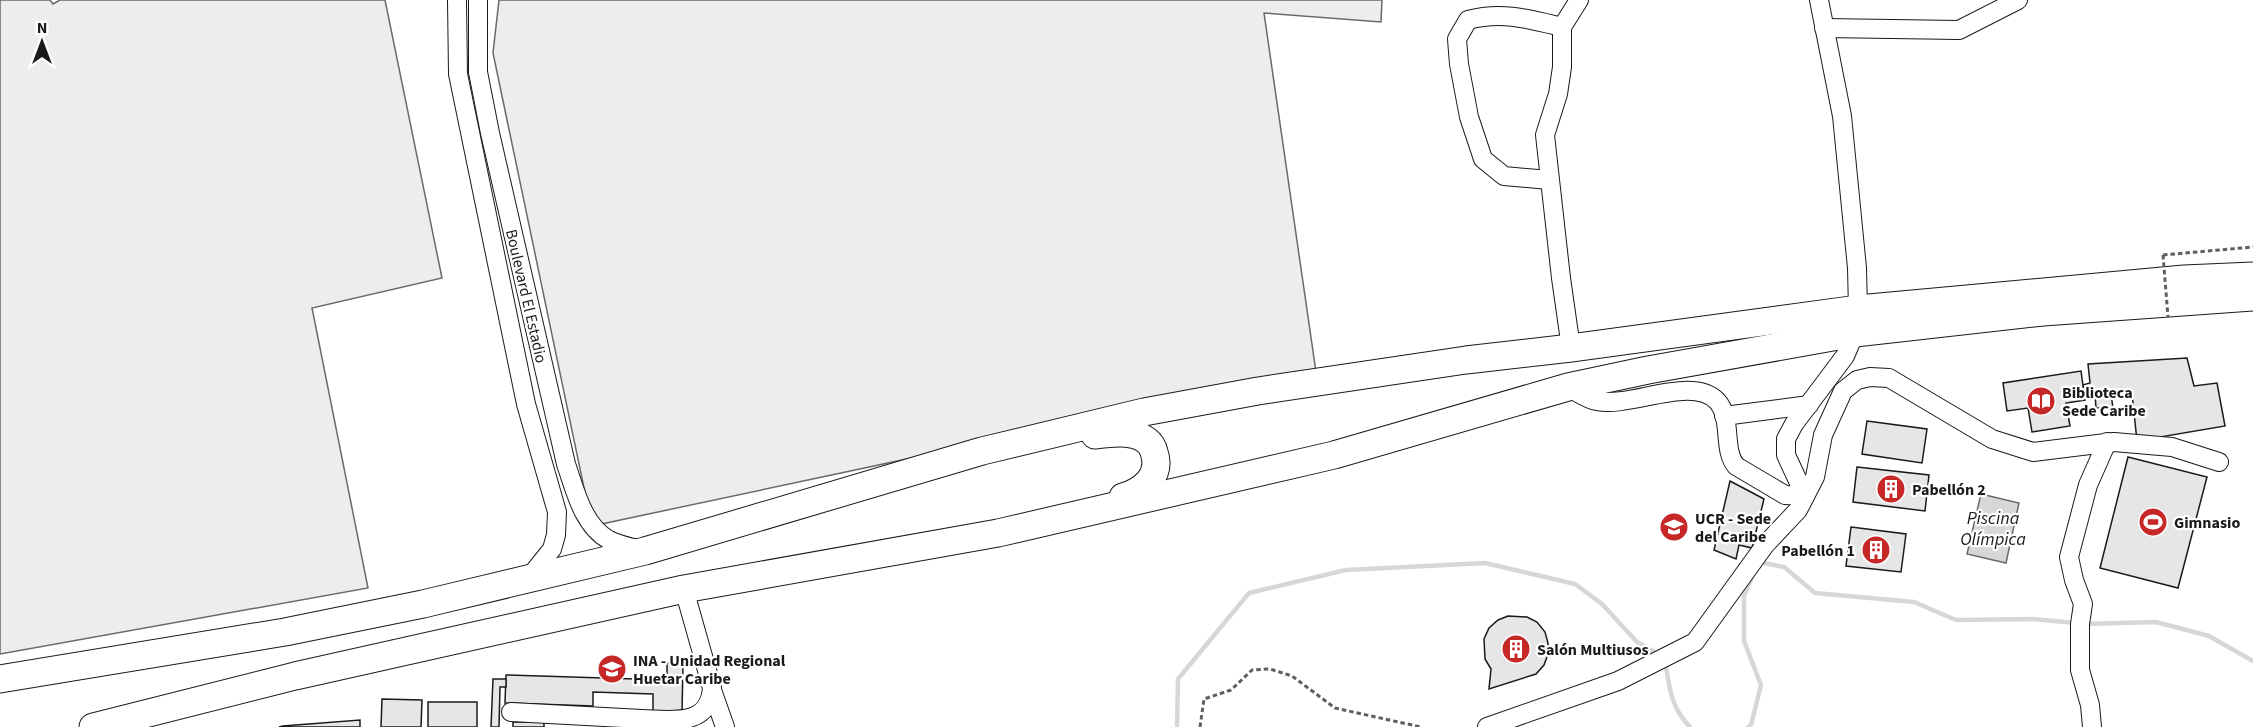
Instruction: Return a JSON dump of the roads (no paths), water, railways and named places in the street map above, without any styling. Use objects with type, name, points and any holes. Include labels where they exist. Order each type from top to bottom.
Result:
[{"type":"highway","points":[[0,679],[285,632],[423,604],[645,551],[982,451],[1144,412],[1258,391],[1466,360],[1856,321],[2184,279],[2253,276]]},
{"type":"highway","points":[[93,727],[140,721],[307,673],[684,590],[998,533],[1334,454],[1568,387],[1856,321],[2043,312],[2253,297]]},
{"type":"highway","points":[[982,451],[1117,433],[1133,435],[1146,440],[1157,461],[1150,481],[1141,489],[1128,495],[998,533]]},
{"type":"street","name":"Boulevard El Estadio","points":[[457,0],[458,74],[526,404],[557,512],[556,535],[552,549],[528,579]]},
{"type":"street","name":"Boulevard El Estadio","points":[[478,0],[478,72],[505,201],[566,464],[593,528],[609,540],[645,551]]},
{"type":"street","points":[[1571,348],[1545,135],[1558,94],[1562,67],[1562,27],[1579,0]]},
{"type":"street","points":[[1805,496],[1786,454],[1786,439],[1794,424],[1845,357],[1856,321],[1857,268],[1842,116],[1819,0]]},
{"type":"street","points":[[1824,28],[1959,30],[2018,0]]},
{"type":"street","points":[[1550,180],[1504,176],[1483,159],[1469,117],[1459,64],[1457,39],[1468,20],[1488,15],[1522,17],[1562,27]]},
{"type":"street","points":[[1487,727],[1618,681],[1695,642],[1738,579],[1765,545],[1798,510],[1815,477],[1822,435],[1844,391],[1857,380],[1870,377],[1889,378],[1992,439],[2033,452],[2107,442],[2172,447],[2219,462]]},
{"type":"street","points":[[1568,387],[1596,401],[1623,402],[1684,390],[1707,393],[1719,403],[1724,416],[1731,460],[1736,466],[1785,495],[1805,496]]},
{"type":"street","points":[[1724,416],[1809,405]]},
{"type":"street","points":[[2092,727],[2090,705],[2080,670],[2080,624],[2084,604],[2074,580],[2069,557],[2088,485],[2107,442]]},
{"type":"street","points":[[684,590],[725,727]]},
{"type":"street","points":[[512,712],[608,722],[681,721],[694,718],[705,711],[711,701],[712,688]]},
{"type":"water","name":"Piscina Olímpica","points":[[1981,494],[2019,503],[2006,563],[1967,554]]},
{"type":"waterway","points":[[1759,562],[1784,567],[1815,593],[1914,602],[1956,620],[2032,619],[2076,623]]},
{"type":"waterway","points":[[1177,727],[1178,679],[1249,593],[1346,570],[1485,563],[1575,584],[1602,604],[1637,642],[1658,654]]},
{"type":"waterway","points":[[1748,727],[1751,725],[1761,685],[1744,641],[1744,596],[1752,577]]},
{"type":"waterway","points":[[2084,624],[2156,622],[2209,636],[2253,661]]},
{"type":"waterway","points":[[1665,661],[1670,689],[1678,712],[1690,727]]},
{"type":"place","name":"Biblioteca Sede Caribe","points":[[2041,401]]},
{"type":"place","name":"Pabellón 2","points":[[1891,489]]},
{"type":"place","name":"Gimnasio","points":[[2153,522]]},
{"type":"place","name":"UCR - Sede del Caribe","points":[[1674,527]]},
{"type":"place","name":"Pabellón 1","points":[[1876,550]]},
{"type":"place","name":"Salón Multiusos","points":[[1516,649]]},
{"type":"place","name":"INA - Unidad Regional Huetar Caribe","points":[[612,669]]}]
